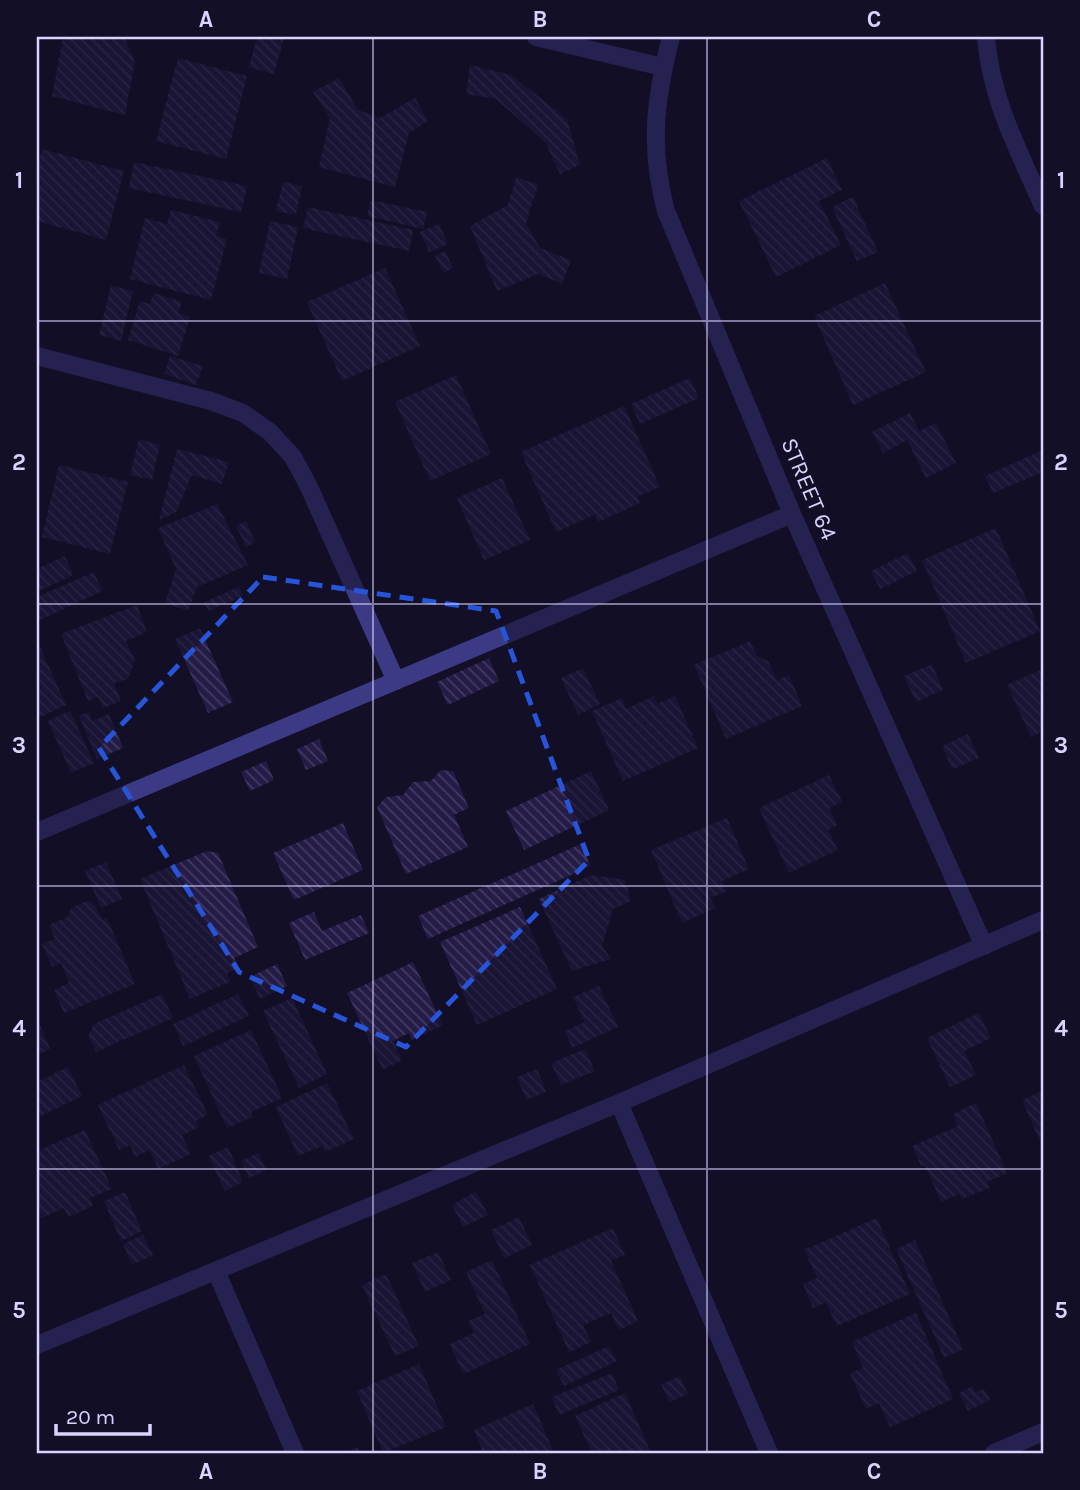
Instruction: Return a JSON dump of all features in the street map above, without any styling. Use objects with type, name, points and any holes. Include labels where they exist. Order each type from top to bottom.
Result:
[{"type":"street","points":[[536,37],[663,67]]},
{"type":"street","name":"STREET 64","points":[[671,37],[663,67],[654,136],[659,186],[666,211],[792,514],[984,946]]},
{"type":"street","points":[[986,37],[992,83],[999,105],[1043,206]]},
{"type":"street","points":[[37,356],[211,401],[243,413],[270,432],[293,457],[309,486],[396,681]]},
{"type":"street","points":[[37,832],[792,514]]},
{"type":"street","points":[[37,1345],[619,1103],[1043,920]]},
{"type":"street","points":[[619,1103],[769,1453]]},
{"type":"street","points":[[216,1271],[295,1453]]},
{"type":"street","points":[[994,1453],[1043,1432]]},
{"type":"highlighted area","points":[[263,577],[496,611],[589,860],[406,1047],[239,972],[99,748]]},
{"type":"building","points":[[63,37],[124,37],[135,62],[125,115],[52,96]]},
{"type":"building","points":[[257,37],[284,37],[274,74],[249,67]]},
{"type":"building","points":[[178,58],[247,76],[226,159],[156,141]]},
{"type":"building","points":[[470,65],[511,75],[567,119],[580,165],[560,174],[546,143],[496,99],[466,94]]},
{"type":"building","points":[[339,78],[358,110],[380,118],[415,98],[428,121],[409,133],[395,187],[319,167],[330,118],[313,92]]},
{"type":"building","points":[[42,149],[124,171],[106,240],[37,221],[37,169]]},
{"type":"building","points":[[827,158],[842,190],[819,201],[841,245],[776,277],[739,201]]},
{"type":"building","points":[[134,162],[247,186],[241,212],[129,188]]},
{"type":"building","points":[[516,177],[538,185],[526,223],[540,248],[571,260],[562,284],[538,274],[497,291],[470,226],[508,205]]},
{"type":"building","points":[[283,182],[302,186],[296,215],[276,211]]},
{"type":"building","points":[[853,197],[878,252],[857,261],[832,207]]},
{"type":"building","points":[[371,200],[427,212],[423,229],[367,216]]},
{"type":"building","points":[[308,207],[413,230],[409,251],[303,228]]},
{"type":"building","points":[[171,210],[220,222],[216,236],[227,239],[211,300],[130,279],[145,218],[167,224]]},
{"type":"building","points":[[270,221],[298,227],[287,279],[259,273]]},
{"type":"building","points":[[439,224],[448,244],[429,252],[420,232]]},
{"type":"building","points":[[445,251],[453,268],[444,273],[435,256]]},
{"type":"building","points":[[385,268],[420,346],[342,381],[307,302]]},
{"type":"building","points":[[885,283],[926,372],[853,405],[814,316]]},
{"type":"building","points":[[111,285],[133,291],[121,341],[99,335]]},
{"type":"building","points":[[154,293],[182,302],[178,313],[190,317],[178,356],[128,340],[140,301],[150,304]]},
{"type":"building","points":[[170,356],[203,366],[196,385],[164,374]]},
{"type":"building","points":[[456,375],[491,454],[430,481],[395,402]]},
{"type":"building","points":[[690,378],[699,398],[640,424],[631,404]]},
{"type":"building","points":[[624,406],[660,487],[637,497],[640,503],[598,522],[594,515],[556,532],[521,452]]},
{"type":"building","points":[[910,413],[919,431],[936,423],[956,463],[926,478],[907,440],[883,453],[872,432]]},
{"type":"building","points":[[139,439],[160,445],[152,480],[130,475]]},
{"type":"building","points":[[177,449],[229,462],[222,484],[192,475],[176,512],[159,520]]},
{"type":"building","points":[[1043,450],[1043,472],[993,493],[985,476]]},
{"type":"building","points":[[59,465],[128,482],[110,554],[42,537]]},
{"type":"building","points":[[502,478],[530,540],[484,560],[457,498]]},
{"type":"building","points":[[217,504],[248,565],[197,587],[188,611],[165,603],[176,569],[158,528]]},
{"type":"building","points":[[246,521],[255,542],[246,547],[236,526]]},
{"type":"building","points":[[996,528],[1040,631],[966,663],[922,560]]},
{"type":"building","points":[[908,553],[917,571],[880,589],[871,571]]},
{"type":"building","points":[[65,556],[73,575],[37,592],[37,569]]},
{"type":"building","points":[[94,572],[102,591],[38,621],[37,597]]},
{"type":"building","points":[[239,587],[243,596],[208,611],[204,602]]},
{"type":"building","points":[[137,605],[147,632],[126,641],[135,660],[128,679],[114,683],[121,701],[103,708],[98,697],[88,701],[61,634]]},
{"type":"building","points":[[200,628],[233,702],[208,713],[175,639]]},
{"type":"building","points":[[37,640],[66,705],[40,717],[37,709]]},
{"type":"building","points":[[750,641],[757,656],[768,661],[777,680],[789,675],[802,706],[726,739],[694,665]]},
{"type":"building","points":[[489,658],[499,681],[448,705],[437,682]]},
{"type":"building","points":[[932,664],[943,690],[916,702],[904,676]]},
{"type":"building","points":[[583,668],[600,704],[578,715],[561,678]]},
{"type":"building","points":[[1043,669],[1043,731],[1031,737],[1007,685]]},
{"type":"building","points":[[654,696],[657,704],[675,696],[698,748],[623,781],[592,711],[622,698],[626,709]]},
{"type":"building","points":[[70,711],[94,763],[71,773],[48,721]]},
{"type":"building","points":[[89,712],[92,721],[109,714],[123,748],[97,759],[79,716]]},
{"type":"building","points":[[968,734],[979,758],[952,769],[942,746]]},
{"type":"building","points":[[319,739],[328,761],[306,770],[297,749]]},
{"type":"building","points":[[266,761],[274,780],[250,791],[241,772]]},
{"type":"building","points":[[441,770],[453,771],[469,808],[454,815],[468,847],[406,874],[377,807],[386,797],[403,795],[413,782],[431,781]]},
{"type":"building","points":[[591,771],[609,810],[524,850],[506,811]]},
{"type":"building","points":[[829,775],[842,802],[829,808],[837,825],[828,830],[838,850],[789,873],[759,808]]},
{"type":"building","points":[[727,818],[749,869],[722,881],[727,891],[710,898],[715,908],[682,923],[651,850]]},
{"type":"building","points":[[343,823],[363,870],[294,900],[273,853]]},
{"type":"building","points":[[581,844],[591,866],[428,939],[418,916]]},
{"type":"building","points":[[207,851],[218,853],[258,947],[234,958],[239,968],[227,973],[230,982],[190,999],[140,879]]},
{"type":"building","points":[[106,862],[122,899],[101,908],[85,871]]},
{"type":"building","points":[[591,875],[625,880],[631,901],[613,909],[602,946],[611,959],[572,971],[539,899]]},
{"type":"building","points":[[87,901],[95,905],[102,920],[107,918],[135,984],[64,1013],[54,990],[69,983],[61,963],[52,967],[42,944],[55,939],[49,925],[68,917],[71,908]]},
{"type":"building","points":[[520,907],[557,989],[477,1025],[440,942]]},
{"type":"building","points":[[314,912],[322,931],[361,915],[369,933],[305,960],[289,923]]},
{"type":"building","points":[[413,962],[443,1025],[412,1040],[409,1033],[393,1041],[402,1060],[383,1070],[347,993]]},
{"type":"building","points":[[277,964],[287,986],[260,999],[250,977]]},
{"type":"building","points":[[599,986],[618,1027],[572,1048],[565,1031],[585,1022],[573,997]]},
{"type":"building","points":[[162,994],[173,1018],[96,1052],[88,1036],[94,1024]]},
{"type":"building","points":[[238,994],[249,1016],[183,1046],[173,1024]]},
{"type":"building","points":[[292,998],[327,1074],[299,1088],[263,1011]]},
{"type":"building","points":[[979,1013],[991,1038],[964,1051],[976,1075],[950,1087],[927,1038]]},
{"type":"building","points":[[37,1018],[50,1049],[37,1055]]},
{"type":"building","points":[[251,1030],[282,1098],[251,1112],[253,1117],[227,1128],[194,1056]]},
{"type":"building","points":[[585,1049],[595,1071],[561,1085],[551,1063]]},
{"type":"building","points":[[184,1065],[208,1115],[196,1121],[199,1127],[182,1135],[191,1154],[158,1169],[150,1150],[135,1157],[130,1145],[119,1150],[98,1105]]},
{"type":"building","points":[[68,1067],[82,1096],[37,1118],[37,1082]]},
{"type":"building","points":[[537,1069],[546,1092],[527,1100],[517,1077]]},
{"type":"building","points":[[327,1083],[354,1139],[325,1152],[322,1146],[298,1156],[276,1107]]},
{"type":"building","points":[[1043,1091],[1043,1148],[1022,1100]]},
{"type":"building","points":[[976,1103],[1007,1173],[987,1182],[990,1188],[962,1199],[959,1194],[941,1202],[925,1165],[921,1166],[912,1146],[958,1126],[953,1114]]},
{"type":"building","points":[[85,1130],[112,1189],[90,1198],[93,1206],[68,1217],[64,1208],[42,1218],[37,1207],[37,1151]]},
{"type":"building","points":[[228,1147],[243,1182],[225,1191],[208,1156]]},
{"type":"building","points":[[259,1153],[266,1170],[249,1178],[241,1161]]},
{"type":"building","points":[[125,1192],[142,1231],[121,1241],[104,1201]]},
{"type":"building","points":[[476,1192],[488,1215],[463,1227],[452,1205]]},
{"type":"building","points":[[519,1217],[532,1245],[504,1258],[491,1230]]},
{"type":"building","points":[[877,1218],[910,1294],[837,1326],[826,1303],[813,1308],[803,1284],[817,1278],[804,1250]]},
{"type":"building","points":[[613,1228],[625,1255],[611,1261],[638,1321],[619,1330],[611,1313],[583,1325],[591,1342],[569,1352],[530,1265]]},
{"type":"building","points":[[143,1235],[153,1255],[132,1265],[123,1244]]},
{"type":"building","points":[[915,1240],[963,1349],[944,1358],[896,1249]]},
{"type":"building","points":[[438,1252],[451,1280],[425,1292],[412,1263]]},
{"type":"building","points":[[492,1260],[530,1344],[463,1374],[450,1344],[474,1333],[468,1321],[485,1314],[466,1272]]},
{"type":"building","points":[[386,1274],[419,1346],[395,1356],[362,1285]]},
{"type":"building","points":[[916,1313],[953,1399],[890,1427],[879,1403],[866,1409],[850,1373],[863,1368],[852,1342]]},
{"type":"building","points":[[609,1346],[617,1361],[564,1386],[556,1370]]},
{"type":"building","points":[[419,1364],[446,1427],[383,1453],[357,1391]]},
{"type":"building","points":[[612,1373],[619,1390],[559,1415],[552,1397]]},
{"type":"building","points":[[680,1376],[688,1394],[669,1402],[661,1384]]},
{"type":"building","points":[[973,1386],[975,1392],[984,1389],[990,1400],[968,1411],[959,1393]]},
{"type":"building","points":[[625,1393],[651,1453],[592,1453],[575,1416]]},
{"type":"building","points":[[533,1404],[554,1453],[471,1453],[482,1449],[474,1430]]},
{"type":"building","points":[[357,1447],[360,1453],[345,1453]]}]
